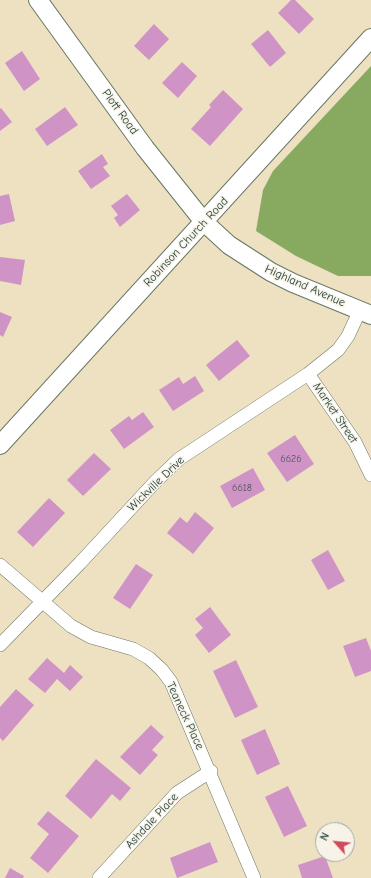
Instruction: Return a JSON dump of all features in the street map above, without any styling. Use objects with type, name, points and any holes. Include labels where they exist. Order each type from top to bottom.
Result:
[{"type":"street","name":"Plott Road","points":[[38,0],[145,148],[204,222]]},
{"type":"street","name":"Robinson Church Road","points":[[0,445],[371,38]]},
{"type":"street","name":"Highland Avenue","points":[[204,222],[229,245],[271,272],[293,283],[365,313]]},
{"type":"street","name":"Wickville Drive","points":[[0,645],[80,563],[156,481],[179,459],[308,374],[338,350],[365,313]]},
{"type":"street","name":"Market Street","points":[[308,374],[355,442],[371,475]]},
{"type":"street","name":"Teaneck Place","points":[[0,565],[71,626],[91,637],[133,649],[149,658],[162,670],[171,682],[211,771],[254,878]]},
{"type":"street","name":"Ashdale Place","points":[[99,878],[177,793],[211,771]]},
{"type":"green space","points":[[371,66],[371,276],[338,276],[296,256],[256,231],[263,190],[273,171]]},
{"type":"building","points":[[291,0],[295,0],[314,19],[299,34],[278,13]]},
{"type":"building","points":[[154,24],[169,39],[149,60],[134,46]]},
{"type":"building","points":[[268,30],[286,53],[270,67],[251,44]]},
{"type":"building","points":[[22,51],[40,79],[24,91],[5,63]]},
{"type":"building","points":[[182,62],[197,76],[178,98],[162,83]]},
{"type":"building","points":[[223,90],[243,109],[210,146],[191,129],[211,107],[209,105]]},
{"type":"building","points":[[65,107],[78,125],[47,146],[35,129]]},
{"type":"building","points":[[1,108],[12,122],[0,131],[0,109]]},
{"type":"building","points":[[102,154],[108,164],[103,167],[110,176],[91,189],[78,171]]},
{"type":"building","points":[[9,194],[15,221],[0,225],[0,196]]},
{"type":"building","points":[[127,194],[140,210],[120,227],[114,218],[118,215],[111,206]]},
{"type":"building","points":[[0,257],[25,260],[21,285],[0,281]]},
{"type":"building","points":[[0,312],[12,317],[3,337],[0,335]]},
{"type":"building","points":[[237,340],[250,356],[219,381],[206,365]]},
{"type":"building","points":[[195,376],[204,391],[173,411],[159,390],[179,377],[183,384]]},
{"type":"building","points":[[143,412],[154,427],[124,449],[110,430],[129,416],[132,420]]},
{"type":"building","points":[[295,435],[314,464],[287,482],[267,453]]},
{"type":"building","points":[[94,453],[111,469],[83,496],[67,480]]},
{"type":"building","points":[[253,468],[265,490],[232,508],[220,486]]},
{"type":"building","points":[[49,498],[65,513],[33,547],[17,532]]},
{"type":"building","points":[[195,512],[214,528],[193,554],[167,533],[180,517],[187,523]]},
{"type":"building","points":[[328,550],[345,581],[328,590],[311,560]]},
{"type":"building","points":[[136,564],[153,575],[130,609],[113,598]]},
{"type":"building","points":[[210,607],[231,635],[209,653],[195,635],[203,628],[195,619]]},
{"type":"building","points":[[366,638],[371,651],[371,671],[355,677],[343,646]]},
{"type":"building","points":[[47,658],[64,673],[70,665],[83,677],[70,691],[57,679],[45,693],[28,679]]},
{"type":"building","points":[[236,660],[258,707],[235,718],[213,671]]},
{"type":"building","points":[[16,689],[34,705],[3,741],[0,738],[0,707]]},
{"type":"building","points":[[151,725],[164,737],[152,750],[158,755],[140,775],[120,757]]},
{"type":"building","points":[[265,729],[280,764],[257,775],[241,740]]},
{"type":"building","points":[[96,759],[131,788],[120,801],[112,794],[91,819],[65,796]]},
{"type":"building","points":[[288,786],[307,826],[284,837],[265,797]]},
{"type":"building","points":[[48,811],[79,836],[48,873],[30,858],[49,834],[37,824]]},
{"type":"building","points":[[210,842],[218,862],[177,878],[170,858]]},
{"type":"building","points":[[315,859],[315,862],[327,862],[333,878],[302,878],[298,865]]},
{"type":"building","points":[[10,868],[24,876],[23,878],[5,878]]}]
